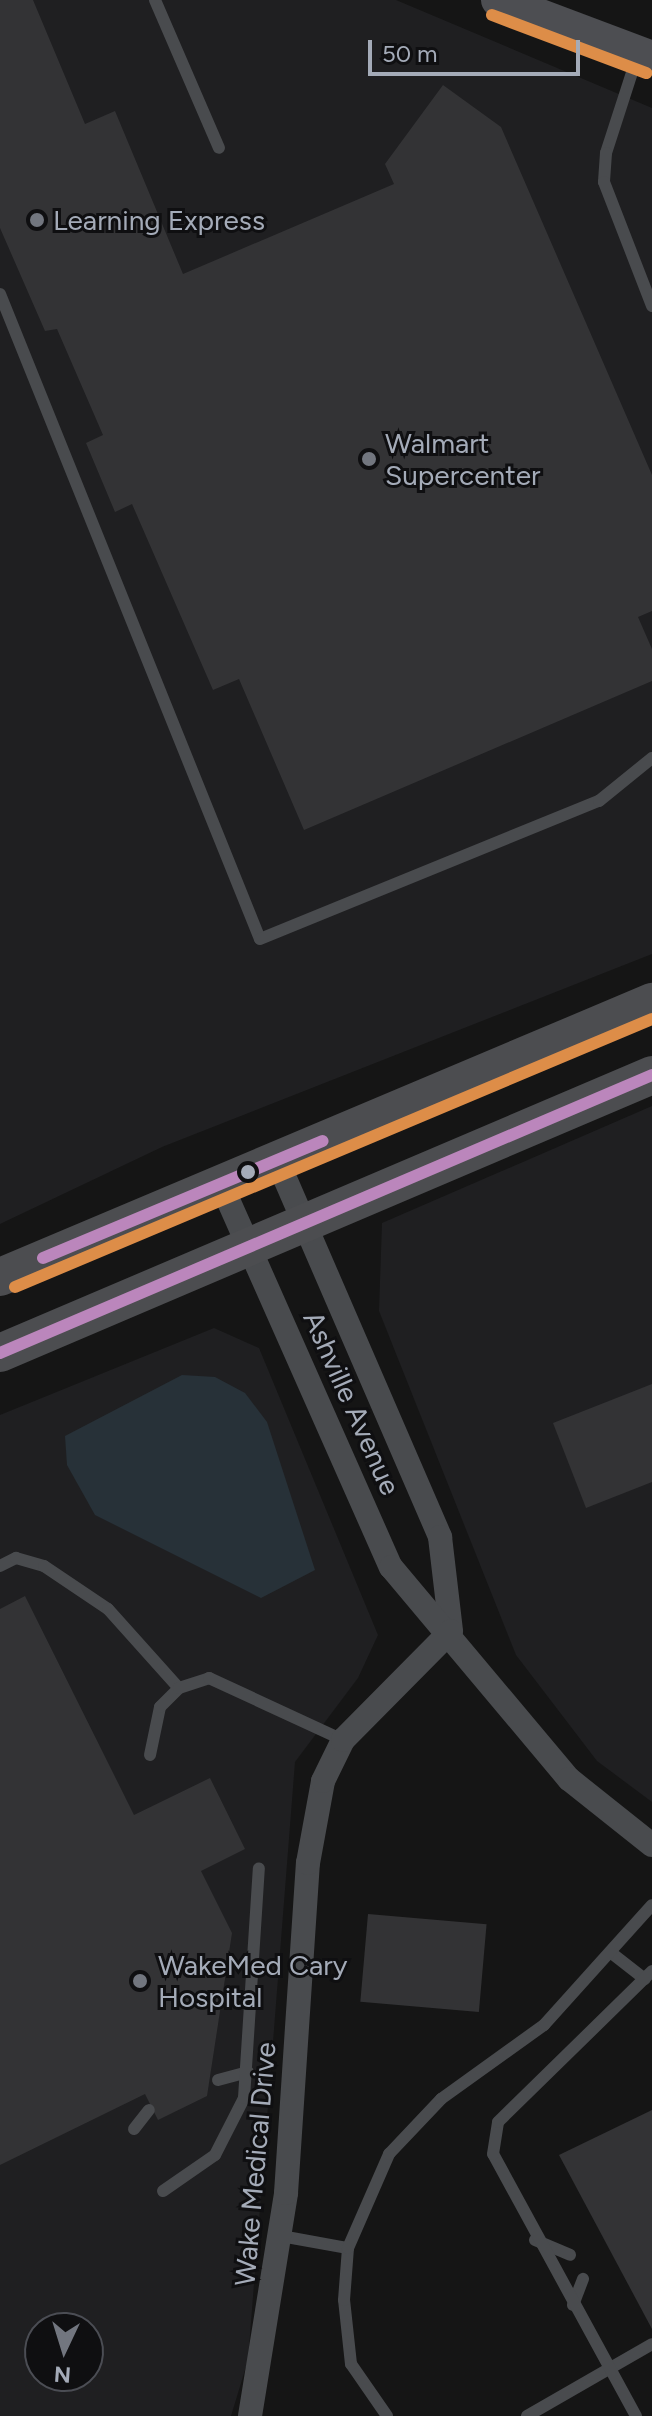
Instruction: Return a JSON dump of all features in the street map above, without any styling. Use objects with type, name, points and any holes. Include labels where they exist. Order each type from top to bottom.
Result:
[{"type":"main road","points":[[5,1270],[221,1184],[652,1002]]},
{"type":"main road","points":[[0,1353],[652,1075]]},
{"type":"street","points":[[498,0],[645,56]]},
{"type":"street","name":"Ashville Avenue","points":[[277,1160],[302,1224],[440,1537],[451,1631]]},
{"type":"street","name":"Ashville Avenue","points":[[221,1184],[391,1567],[451,1631],[500,1702],[569,1779],[652,1845]]},
{"type":"street","name":"Wake Medical Drive","points":[[250,2416],[281,2236],[308,1863],[323,1781],[343,1740],[451,1631]]},
{"type":"lane","points":[[155,0],[219,148]]},
{"type":"lane","points":[[645,56],[606,153],[604,182],[652,306]]},
{"type":"lane","points":[[0,294],[260,939],[599,801],[652,758]]},
{"type":"lane","points":[[0,1566],[16,1558],[44,1566],[108,1609],[179,1688]]},
{"type":"lane","points":[[150,1755],[160,1707],[179,1688],[209,1678],[343,1740]]},
{"type":"lane","points":[[163,2191],[215,2155],[236,2123],[248,2072],[259,1868]]},
{"type":"lane","points":[[387,2416],[351,2364],[344,2300],[348,2248],[389,2154],[415,2122],[544,2025],[614,1955],[652,1905]]},
{"type":"lane","points":[[614,1955],[649,1975],[498,2122],[493,2154],[535,2240],[636,2416]]},
{"type":"lane","points":[[218,2080],[248,2072]]},
{"type":"lane","points":[[134,2129],[149,2110]]},
{"type":"lane","points":[[281,2236],[348,2248]]},
{"type":"lane","points":[[535,2240],[570,2255]]},
{"type":"lane","points":[[573,2305],[583,2279]]},
{"type":"lane","points":[[527,2416],[652,2344]]},
{"type":"shaded area","points":[[0,0],[396,0],[652,108],[652,954],[162,1147],[0,1224]]},
{"type":"shaded area","points":[[652,1106],[652,1802],[597,1761],[516,1655],[379,1311],[382,1223]]},
{"type":"shaded area","name":"WakeMed Cary Hospital","points":[[214,1328],[259,1348],[378,1635],[358,1678],[295,1762],[248,2360],[231,2416],[0,2416],[0,1415]]},
{"type":"shaded area","points":[[182,1375],[215,1377],[245,1393],[267,1422],[315,1570],[261,1598],[95,1515],[67,1465],[65,1436]]},
{"type":"building","name":"Walmart Supercenter","points":[[0,0],[33,0],[85,124],[115,111],[183,274],[394,184],[385,164],[443,85],[501,127],[652,475],[652,611],[638,617],[652,649],[652,681],[304,830],[239,679],[213,690],[132,504],[115,512],[86,443],[103,435],[57,329],[45,331],[0,228]]},
{"type":"building","points":[[652,1384],[652,1482],[586,1508],[553,1423]]},
{"type":"building","points":[[25,1596],[134,1815],[210,1778],[245,1849],[201,1871],[232,1933],[207,2096],[158,2120],[145,2094],[0,2165],[0,1609]]},
{"type":"building","points":[[368,1914],[487,1924],[479,2012],[360,2002]]},
{"type":"building","points":[[652,2110],[652,2329],[559,2155]]},
{"type":"transit line","points":[[492,15],[646,73]]},
{"type":"transit line","points":[[15,1287],[652,1019]]},
{"type":"transit line","points":[[0,1353],[652,1075]]},
{"type":"transit line","points":[[43,1258],[323,1141]]},
{"type":"place","name":"Learning Express","points":[[37,220]]},
{"type":"place","name":"Walmart Supercenter","points":[[369,459]]},
{"type":"place","name":"WakeMed Cary Hospital","points":[[140,1981]]}]
